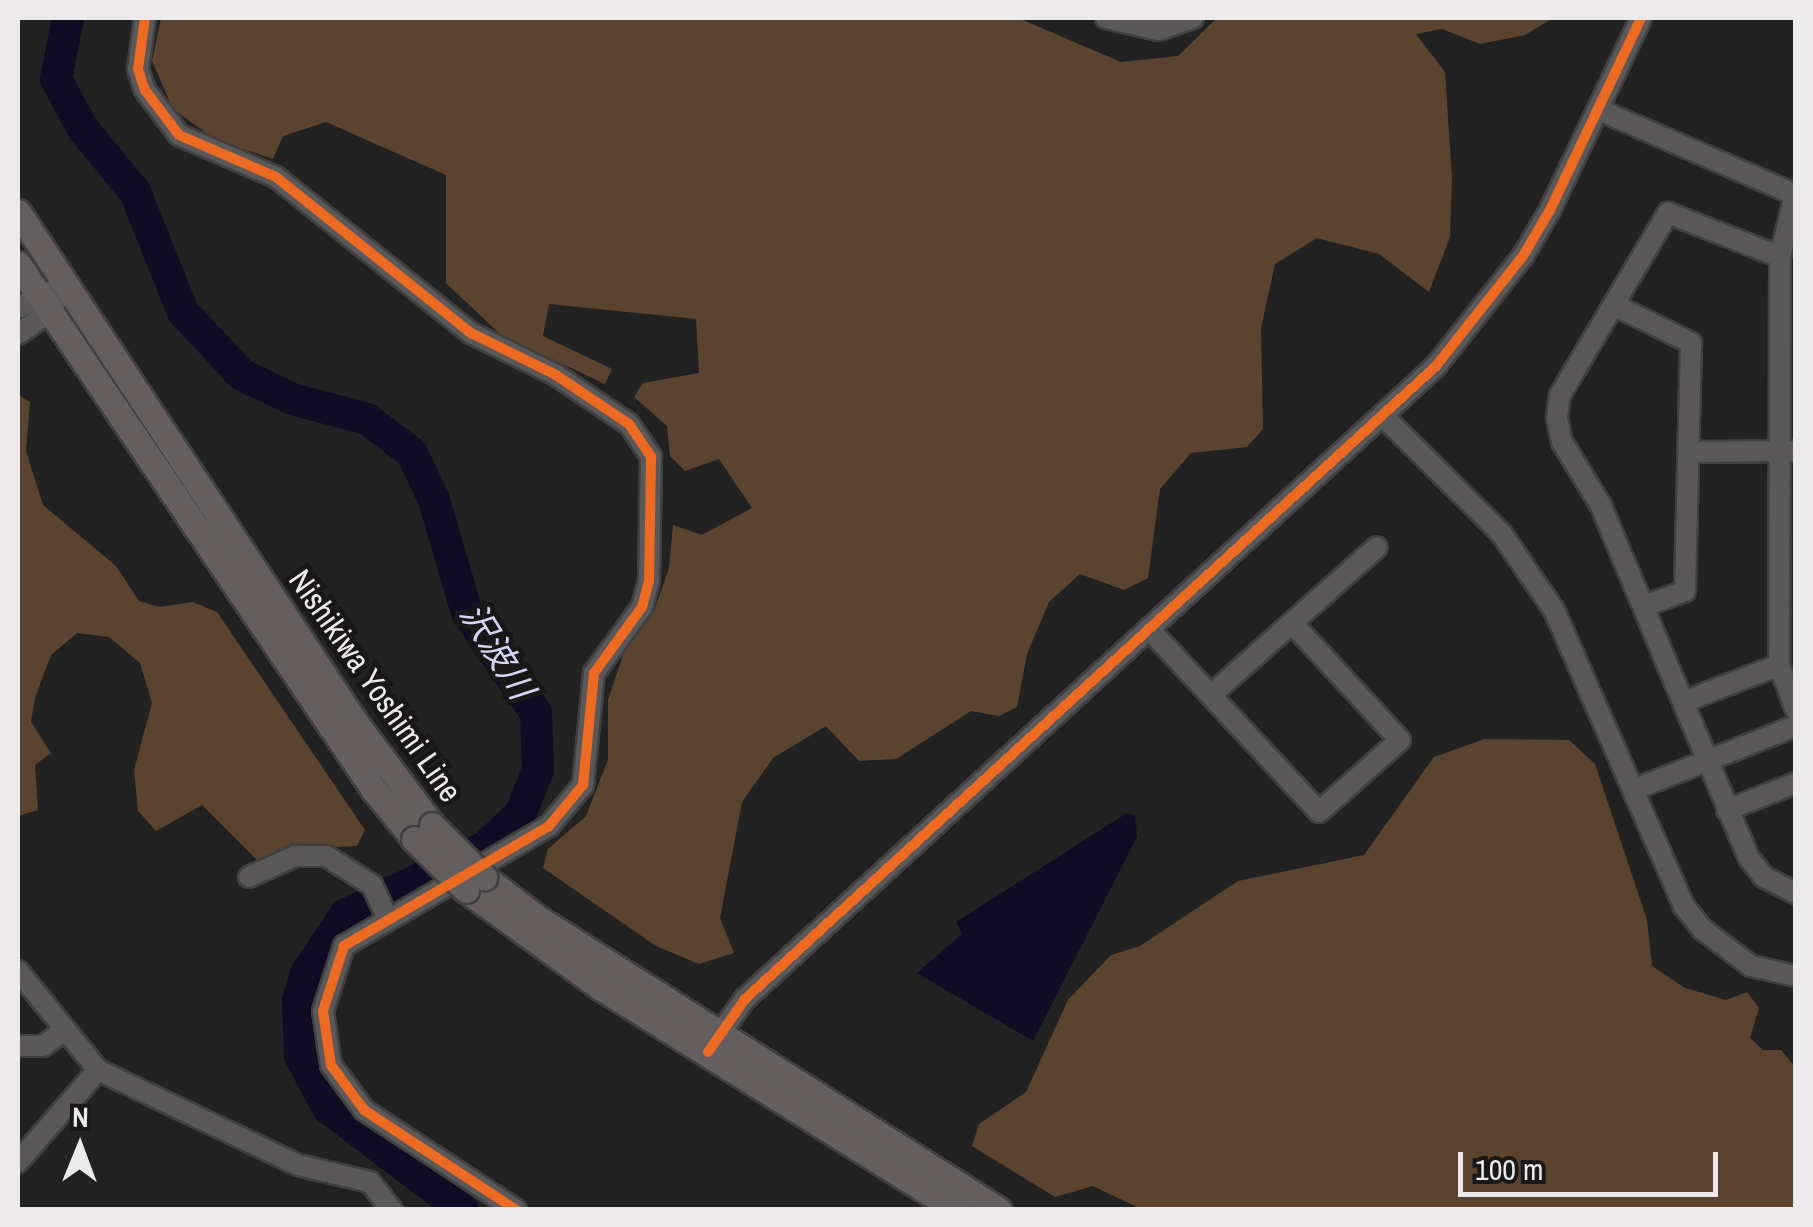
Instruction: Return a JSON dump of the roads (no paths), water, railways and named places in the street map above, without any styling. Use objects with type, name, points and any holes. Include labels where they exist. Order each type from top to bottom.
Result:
[{"type":"main road","name":"Nishikiwa Yoshimi Line","points":[[18,212],[364,735],[423,832]]},
{"type":"main road","name":"Nishikiwa Yoshimi Line","points":[[18,264],[35,305],[374,790],[558,959],[714,1043],[1000,1210]]},
{"type":"main road","name":"Nishikiwa Yoshimi Line","points":[[714,1043],[957,1210]]},
{"type":"street","points":[[145,18],[138,69],[144,90],[179,134],[276,177],[471,334],[556,375],[629,424],[651,458],[650,581],[642,608],[594,672],[583,785],[548,826],[386,915],[344,946],[332,972],[323,1011],[331,1065],[364,1110],[516,1210]]},
{"type":"street","points":[[1106,18],[1158,30],[1193,18]]},
{"type":"street","points":[[714,1043],[745,1000],[1436,366],[1523,256],[1599,110],[1640,18]]},
{"type":"street","points":[[1599,110],[1795,195],[1780,257],[1787,452],[1779,665],[1796,710]]},
{"type":"street","points":[[1780,257],[1668,213],[1560,395],[1557,418],[1562,442],[1600,504],[1728,810],[1764,877],[1796,893]]},
{"type":"street","points":[[18,334],[35,305],[66,287]]},
{"type":"street","points":[[1616,306],[1691,342],[1685,591],[1644,606]]},
{"type":"street","points":[[1384,416],[1474,503],[1524,565],[1578,654],[1684,906],[1702,929],[1751,966],[1796,976]]},
{"type":"street","points":[[1690,452],[1787,452]]},
{"type":"street","points":[[1211,695],[1376,546]]},
{"type":"street","points":[[1150,630],[1319,812],[1400,740],[1294,624]]},
{"type":"street","points":[[1683,702],[1779,665]]},
{"type":"street","points":[[1635,789],[1796,726]]},
{"type":"street","points":[[1728,810],[1796,783]]},
{"type":"street","points":[[249,876],[295,856],[326,856],[372,885],[386,915]]},
{"type":"street","points":[[18,971],[62,1032],[98,1070],[298,1166],[370,1182],[392,1210]]},
{"type":"street","points":[[18,1046],[43,1046],[62,1032]]},
{"type":"street","points":[[18,1162],[98,1070]]},
{"type":"waterway","name":"沢波川","points":[[68,18],[56,79],[83,129],[135,192],[183,312],[242,375],[292,399],[367,419],[412,453],[434,500],[467,613],[536,713],[538,770],[521,813],[484,848],[345,915],[306,973],[298,1001],[300,1056],[328,1108],[463,1210]]}]
